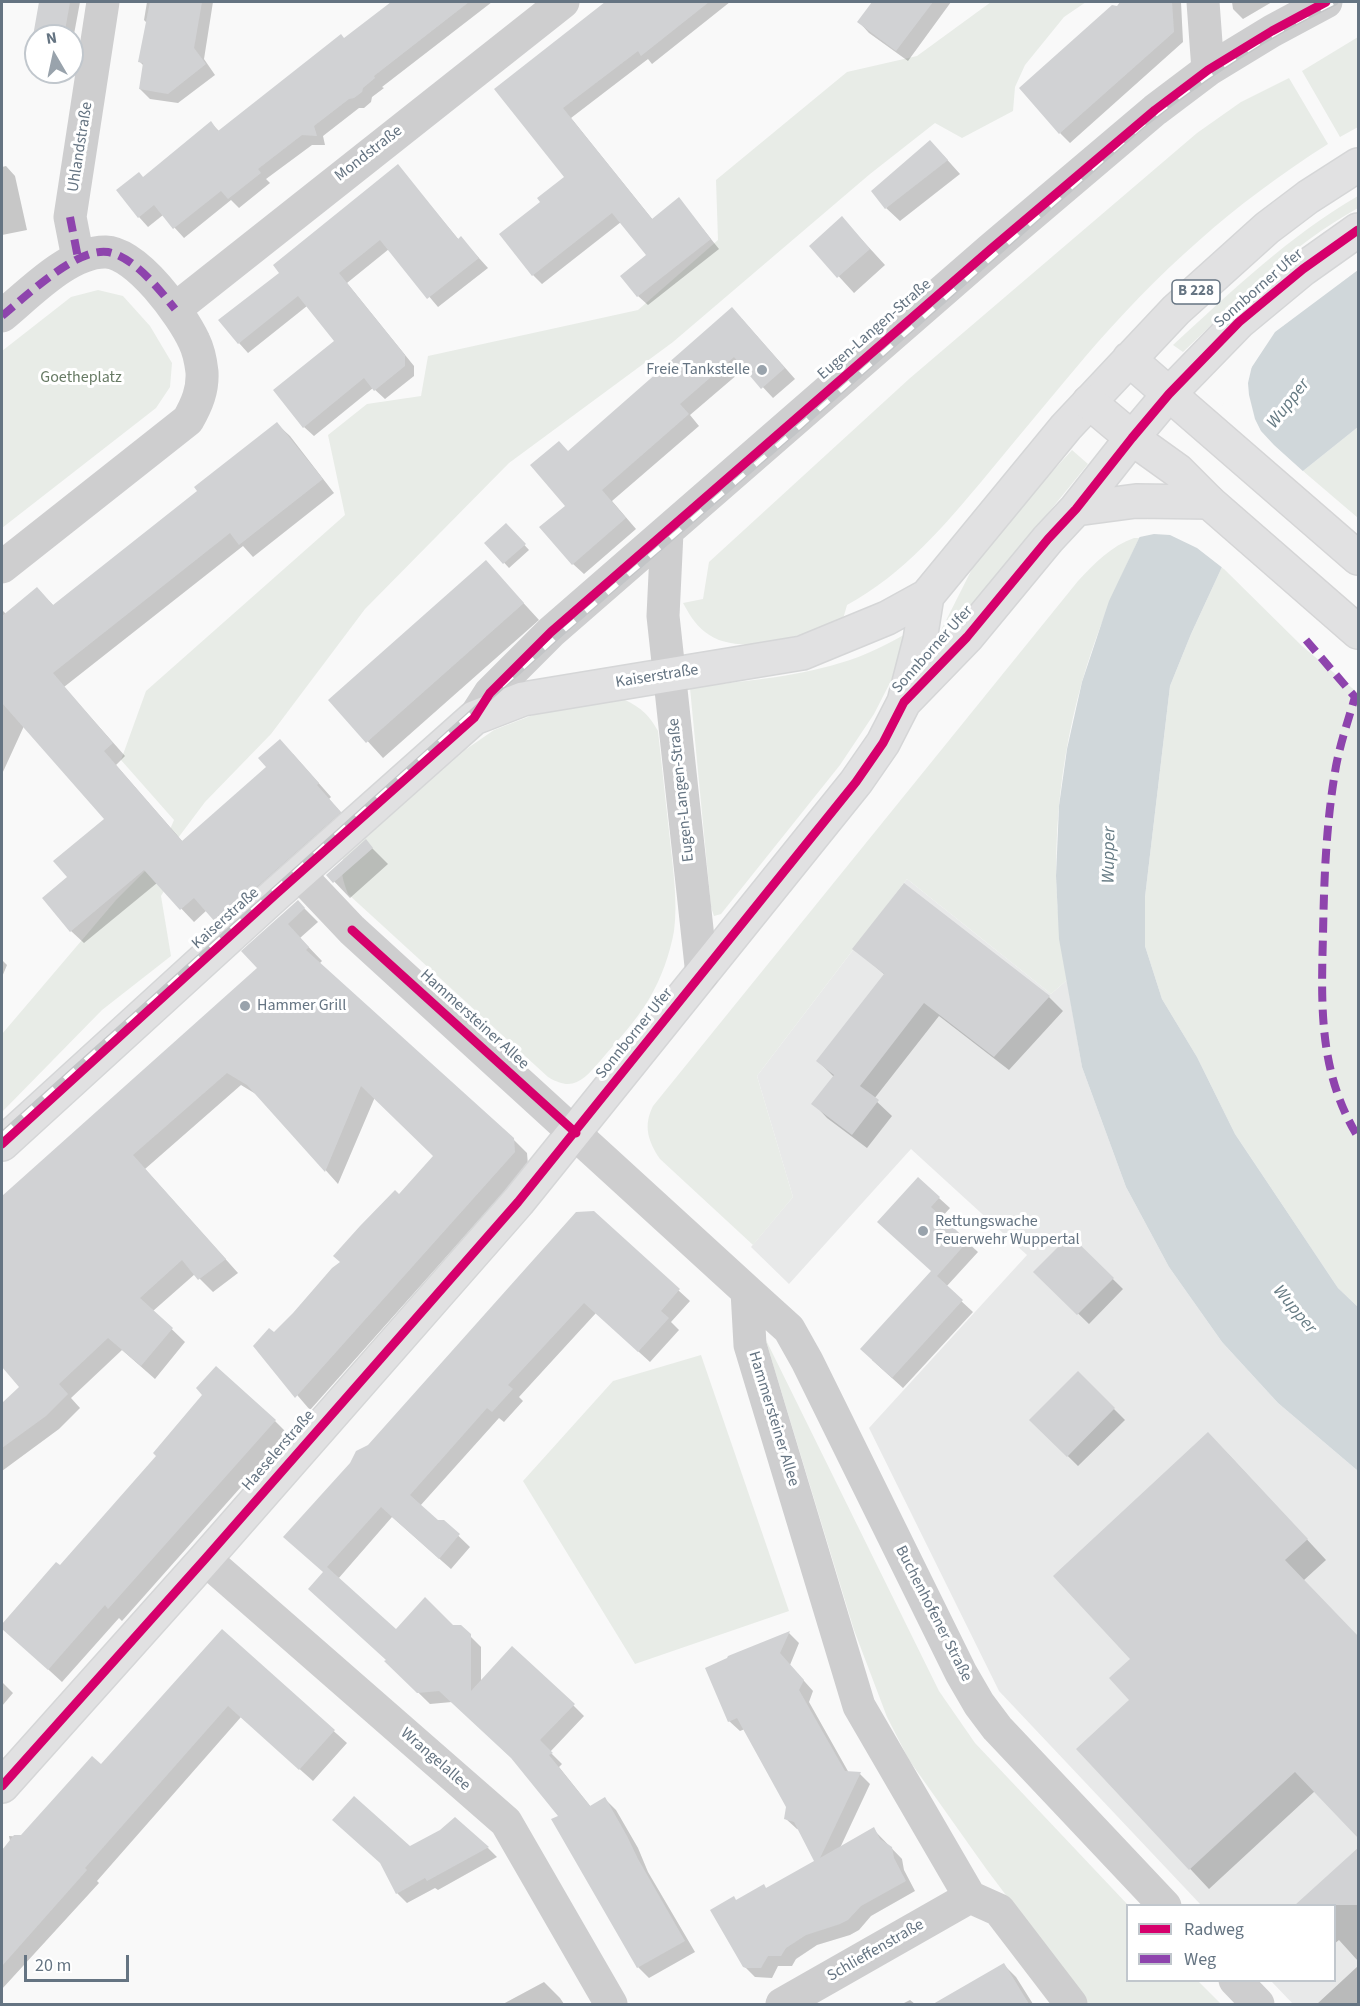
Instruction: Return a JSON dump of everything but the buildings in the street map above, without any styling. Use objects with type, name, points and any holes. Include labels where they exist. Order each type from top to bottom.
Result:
[{"type":"main road","name":"B 228","points":[[927,596],[1089,402],[1176,310],[1267,228],[1308,197],[1359,165]]},
{"type":"main road","name":"Sonnborner Ufer","points":[[904,702],[967,637],[1048,539],[1076,509],[1131,438],[1169,394],[1239,322],[1303,268],[1359,230]]},
{"type":"main road","points":[[1129,359],[1358,558]]},
{"type":"main road","points":[[1089,402],[1131,438],[1178,471],[1209,502],[1359,632]]},
{"type":"main road","points":[[1076,509],[1136,501],[1209,502]]},
{"type":"main road","name":"Sonnborner Ufer","points":[[576,1133],[856,782],[883,743],[904,702],[921,640],[927,596]]},
{"type":"main road","name":"Kaiserstraße","points":[[2,1144],[474,718],[523,699],[802,653],[887,618],[927,596]]},
{"type":"main road","points":[[1328,605],[1359,642]]},
{"type":"main road","name":"Haeselerstraße","points":[[2,1786],[205,1559],[576,1133]]},
{"type":"street","name":"Uhlandstraße","points":[[78,258],[70,218],[103,2]]},
{"type":"street","name":"Mondstraße","points":[[175,309],[563,2]]},
{"type":"street","points":[[1203,2],[1208,70]]},
{"type":"street","name":"Eugen-Langen-Straße","points":[[474,718],[490,693],[551,632],[991,249],[1155,110],[1208,70],[1272,31],[1326,2]]},
{"type":"street","points":[[2,315],[61,268],[78,258],[107,252],[126,260],[154,283],[175,309],[195,343],[202,373],[200,400],[188,420],[2,567]]},
{"type":"street","name":"Eugen-Langen-Straße","points":[[667,532],[663,616],[702,975]]},
{"type":"street","name":"Hammersteiner Allee","points":[[299,874],[352,930],[747,1291],[750,1345],[859,1706],[970,1897]]},
{"type":"street","name":"Buchenhofener Straße","points":[[747,1291],[789,1329],[807,1361],[979,1704],[997,1728],[1164,1904]]},
{"type":"street","name":"Wrangelallee","points":[[205,1559],[506,1822],[611,2004]]},
{"type":"street","points":[[970,1897],[999,1910],[1071,2004]]},
{"type":"street","name":"Schlieffenstraße","points":[[782,2004],[970,1897]]},
{"type":"street","points":[[1237,1982],[1258,2004]]},
{"type":"shaded area","points":[[907,879],[1051,994],[1067,980],[1082,1067],[1126,1187],[1169,1267],[1222,1342],[1278,1403],[1358,1471],[1358,2004],[1293,2004],[1272,1982],[1336,1982],[1336,1904],[1200,1904],[999,1691],[869,1428],[1027,1255],[911,1149],[789,1284],[751,1247],[793,1197],[757,1076]]},
{"type":"green space","points":[[991,2],[1086,2],[1064,17],[1025,65],[1015,87],[1013,111],[962,138],[935,123],[870,174],[673,342],[509,463],[365,609],[271,734],[205,802],[166,854],[174,874],[161,896],[171,956],[102,1010],[2,1112],[2,1034],[116,900],[146,870],[165,841],[174,820],[121,760],[146,691],[345,515],[328,435],[367,404],[421,396],[428,356],[638,310],[718,240],[716,180],[847,72],[917,56]]},
{"type":"green space","points":[[1358,37],[1358,127],[1340,137],[1302,71]]},
{"type":"green space","points":[[1289,78],[1328,144],[1229,215],[1140,296],[923,547],[887,579],[847,605],[843,619],[811,631],[774,642],[736,644],[720,640],[698,626],[683,603],[703,599],[709,562],[909,379],[1197,133],[1241,102]]},
{"type":"green space","points":[[1358,196],[1358,208],[1288,256],[1183,352],[1173,345],[1285,246]]},
{"type":"green space","name":"Goetheplatz","points":[[98,290],[123,296],[150,326],[172,363],[170,387],[156,408],[2,528],[2,351],[71,297]]},
{"type":"green space","points":[[1358,427],[1358,518],[1303,471]]},
{"type":"green space","points":[[1072,450],[1088,464],[922,668],[974,565],[1028,498]]},
{"type":"green space","points":[[1134,538],[1139,538],[1108,609],[1082,682],[1073,718],[1060,793],[1056,868],[1061,943],[1067,980],[1051,994],[907,879],[757,1076],[793,1197],[753,1245],[660,1159],[652,1146],[648,1133],[648,1120],[653,1106],[1078,581],[1111,550]]},
{"type":"green space","points":[[1222,567],[1302,646],[1358,693],[1358,1307],[1338,1288],[1235,1134],[1197,1057],[1162,999],[1145,946],[1145,897],[1170,686]]},
{"type":"green space","points":[[911,631],[896,671],[874,714],[840,765],[721,914],[714,916],[711,907],[690,688],[784,676],[822,668],[867,653]]},
{"type":"green space","points":[[621,698],[643,711],[658,731],[675,886],[674,931],[661,975],[638,1015],[584,1078],[572,1084],[565,1084],[548,1077],[348,894],[342,876],[342,863],[343,858],[465,750],[494,730],[551,708]]},
{"type":"green space","points":[[765,1338],[939,1691],[975,1743],[1127,1904],[1126,1982],[1199,1982],[1221,2004],[1088,2004],[987,1870],[909,1760],[887,1717],[854,1630]]},
{"type":"green space","points":[[701,1355],[789,1611],[635,1664],[523,1481],[613,1381]]},
{"type":"water","name":"Wupper","points":[[1358,270],[1358,427],[1303,471],[1222,567],[1170,686],[1145,897],[1145,946],[1162,999],[1197,1057],[1235,1134],[1338,1288],[1358,1307],[1358,1471],[1278,1403],[1222,1342],[1169,1267],[1126,1187],[1082,1067],[1059,939],[1056,876],[1059,806],[1067,749],[1082,682],[1109,601],[1139,538],[1275,332]]},
{"type":"pier","points":[[1254,357],[1248,383],[1255,419],[1261,431],[1305,473],[1224,569],[1197,548],[1170,535],[1154,534],[1135,538]]},
{"type":"railway","points":[[2,1135],[562,632],[1141,126],[1234,58],[1335,2]]},
{"type":"marked path","points":[[70,217],[78,258]]},
{"type":"marked path","points":[[2,316],[37,286],[67,265],[82,257],[108,252],[118,255],[136,267],[154,283],[175,309]]},
{"type":"marked path","points":[[1306,640],[1355,697],[1337,763],[1329,813],[1323,914],[1322,988],[1329,1064],[1345,1113],[1358,1137]]},
{"type":"cycle path","points":[[2,1144],[275,895],[474,718],[490,693],[551,632],[991,249],[1155,110],[1208,70],[1272,31],[1326,2]]},
{"type":"cycle path","points":[[2,1786],[205,1559],[518,1202],[856,782],[883,743],[904,702],[967,637],[1048,539],[1076,509],[1169,394],[1239,322],[1303,269],[1358,230]]},
{"type":"cycle path","points":[[352,930],[576,1133]]},
{"type":"place","name":"Freie Tankstelle","points":[[762,370]]},
{"type":"place","name":"Hammer Grill","points":[[245,1006]]},
{"type":"place","name":"Rettungswache Feuerwehr Wuppertal","points":[[923,1231]]}]
